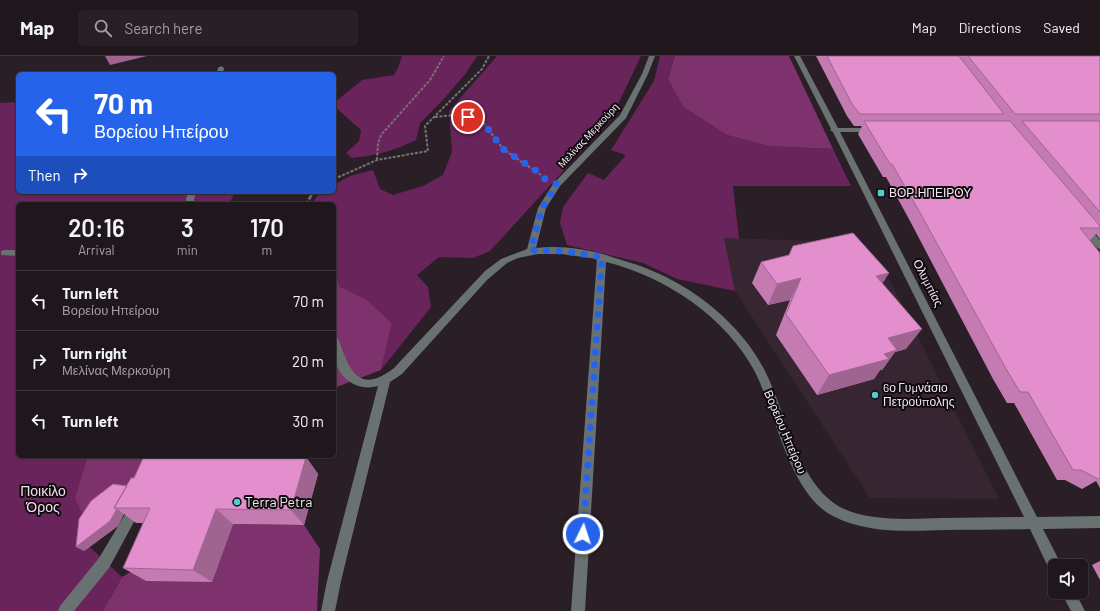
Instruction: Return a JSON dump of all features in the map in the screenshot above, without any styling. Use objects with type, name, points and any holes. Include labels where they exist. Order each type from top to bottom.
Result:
[{"type":"street","name":"Μελίνας Μερκούρη","points":[[531,250],[542,208],[557,184],[623,116],[645,74],[652,56]]},
{"type":"street","name":"Ολυμπίας","points":[[797,56],[834,130],[868,192],[1051,559]]},
{"type":"street","points":[[834,130],[881,130]]},
{"type":"street","points":[[1080,222],[1100,246]]},
{"type":"street","points":[[336,346],[347,373],[351,378],[363,383],[382,381],[398,371],[494,268],[514,255],[531,250]]},
{"type":"street","name":"Βορείου Ηπείρου","points":[[531,250],[563,251],[602,257],[646,271],[678,287],[704,306],[728,329],[746,351],[761,375],[804,477],[822,501],[853,518],[868,522],[898,525],[1100,522]]},
{"type":"street","points":[[4,253],[16,253]]},
{"type":"street","points":[[578,611],[602,257]]},
{"type":"street","points":[[328,611],[334,580],[382,381]]},
{"type":"street","points":[[65,611],[104,563],[122,535],[143,494]]},
{"type":"street","points":[[1072,599],[1078,611]]},
{"type":"path","points":[[377,160],[377,148],[380,137],[424,88],[444,56]]},
{"type":"path","points":[[336,178],[377,160],[428,151],[425,126],[482,69],[489,56]]},
{"type":"path","points":[[434,117],[455,115],[483,122],[503,149],[535,170],[546,180],[557,184]]},
{"type":"shaded area","points":[[675,56],[789,56],[833,149],[768,146],[727,135],[683,107],[668,79]]},
{"type":"shaded area","name":"6ο Γυμνάσιο Πετρούπολης","points":[[724,238],[855,242],[886,279],[889,279],[999,499],[870,498],[735,291]]},
{"type":"shaded area","points":[[336,279],[340,287],[366,299],[392,323],[381,370],[336,387]]},
{"type":"shaded area","points":[[87,458],[169,458],[87,524],[75,498]]},
{"type":"shaded area","points":[[233,524],[304,525],[320,549],[317,611],[103,611],[122,577],[156,557],[212,582]]},
{"type":"green space","points":[[402,56],[477,56],[466,73],[442,101],[420,123],[416,140],[385,152],[352,158],[346,153],[359,141],[361,130],[336,108],[336,101],[362,80],[394,75]]},
{"type":"green space","points":[[497,56],[641,56],[611,119],[490,251],[473,258],[439,257],[417,275],[428,287],[431,307],[381,370],[392,323],[366,299],[339,287],[336,279],[336,202],[313,202],[319,194],[336,194],[336,184],[350,176],[373,170],[380,189],[393,195],[423,186],[443,175],[452,152],[449,111]]},
{"type":"green space","points":[[660,56],[675,56],[668,79],[683,107],[727,135],[768,146],[833,149],[851,186],[733,186],[739,239],[724,238],[735,291],[677,279],[643,263],[567,245],[560,223],[563,207],[588,173],[604,180],[626,155],[611,150],[654,81]]},
{"type":"green space","name":"Ποικίλο Όρος","points":[[16,102],[16,194],[234,194],[230,202],[16,202],[16,458],[109,458],[79,537],[122,577],[110,598],[119,611],[0,611],[0,103]]},
{"type":"building","points":[[827,56],[959,56],[1004,114],[860,114],[852,104]]},
{"type":"building","points":[[968,56],[1100,56],[1100,114],[1015,114]]},
{"type":"building","points":[[864,121],[1010,121],[1100,226],[1100,228],[1080,228],[1100,253],[1100,478],[1098,479],[1081,470],[1073,470],[1028,392],[1020,392],[918,209],[892,164],[890,164]]},
{"type":"building","points":[[1022,121],[1100,121],[1100,212]]},
{"type":"building","points":[[853,233],[889,273],[876,276],[922,329],[888,338],[897,350],[884,354],[889,359],[829,375],[786,314],[801,278],[777,284],[761,262],[789,255],[793,246]]},
{"type":"building","points":[[143,458],[306,458],[291,510],[216,509],[193,570],[123,568],[150,508],[114,508],[131,478],[134,478]]},
{"type":"building","points":[[113,484],[127,486],[114,508],[117,509],[110,521],[76,547],[79,519],[91,501]]},
{"type":"place","name":"ΒΟΡ.ΗΠΕΙΡΟΥ","points":[[881,193]]},
{"type":"place","name":"6ο Γυμνάσιο Πετρούπολης","points":[[875,395]]},
{"type":"place","name":"Terra Petra","points":[[237,502]]},
{"type":"route","points":[[468,117],[483,122],[503,149],[516,159],[535,170],[546,180],[557,184],[542,208],[531,250],[563,251],[602,257],[583,534]]}]
